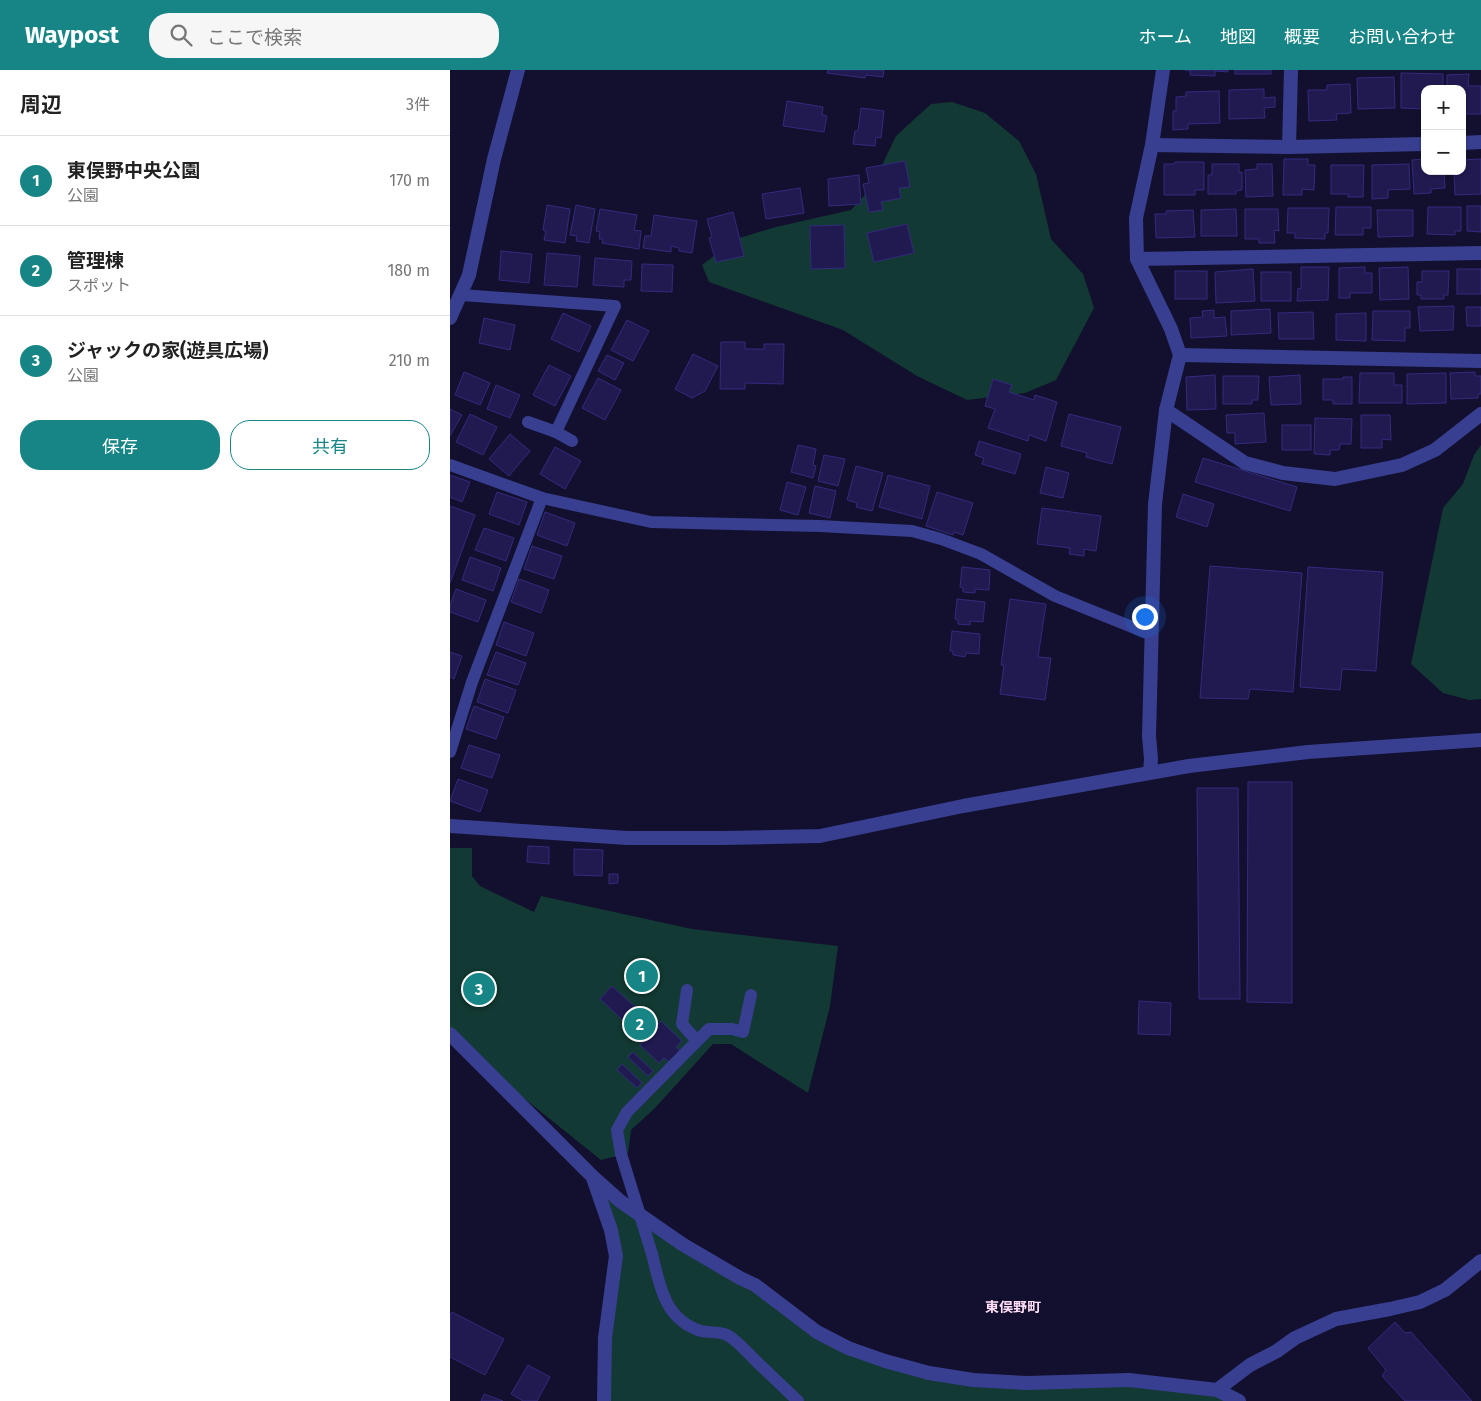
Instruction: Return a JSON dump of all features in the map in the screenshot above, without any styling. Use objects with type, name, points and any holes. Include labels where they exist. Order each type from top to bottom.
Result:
[{"type":"street","points":[[450,318],[469,275],[494,159],[518,70]]},
{"type":"street","points":[[1150,772],[1150,658],[1155,504],[1166,410],[1180,356],[1171,329],[1137,259],[1136,218],[1152,145],[1163,70]]},
{"type":"street","points":[[1289,148],[1291,70]]},
{"type":"street","points":[[1466,143],[1481,142]]},
{"type":"street","points":[[1152,145],[1289,148],[1421,144]]},
{"type":"street","points":[[1137,259],[1481,253]]},
{"type":"street","points":[[1180,356],[1481,361]]},
{"type":"street","points":[[1166,410],[1245,463],[1283,473],[1335,479],[1402,465],[1435,450],[1481,414]]},
{"type":"street","points":[[450,826],[627,838],[820,836],[963,806],[1189,766],[1308,752],[1481,740]]},
{"type":"street","points":[[450,1034],[593,1177],[620,1201],[682,1244],[740,1278],[755,1284],[817,1332],[848,1348],[885,1361],[929,1373],[973,1380],[1027,1383],[1129,1380],[1217,1390],[1239,1401]]},
{"type":"street","points":[[593,1177],[611,1230],[616,1256],[604,1338],[604,1401]]},
{"type":"street","points":[[1217,1390],[1250,1365],[1277,1351],[1295,1338],[1336,1320],[1390,1310],[1420,1302],[1445,1290],[1481,1261]]},
{"type":"lane","points":[[461,295],[615,306],[556,432]]},
{"type":"lane","points":[[528,422],[556,432],[572,441]]},
{"type":"lane","points":[[450,465],[542,498],[651,522],[820,526],[912,531],[941,539],[981,554],[1054,596],[1152,635]]},
{"type":"lane","points":[[450,752],[472,682],[542,498]]},
{"type":"lane","points":[[687,990],[682,1024],[697,1040]]},
{"type":"lane","points":[[751,995],[743,1032],[732,1029],[708,1029],[627,1112],[617,1130],[621,1154],[663,1295],[671,1311],[684,1323],[702,1331],[727,1336],[741,1346],[793,1399]]},
{"type":"green space","points":[[952,102],[985,113],[1019,141],[1036,174],[1051,239],[1083,274],[1094,308],[1056,380],[1025,393],[967,400],[917,376],[843,330],[709,282],[702,265],[736,239],[776,227],[851,210],[871,188],[896,136],[931,104]]},
{"type":"green space","points":[[1481,445],[1481,699],[1469,700],[1443,693],[1411,664],[1443,508],[1463,484],[1474,455]]},
{"type":"green space","points":[[450,848],[472,848],[472,876],[480,886],[534,912],[541,896],[692,929],[838,946],[830,1006],[808,1093],[731,1044],[713,1044],[655,1108],[631,1130],[628,1153],[601,1160],[480,1063],[450,1034]]},
{"type":"green space","points":[[593,1177],[817,1332],[929,1373],[1129,1380],[1239,1401],[604,1401],[616,1256]]},
{"type":"building","points":[[828,70],[884,70],[883,77],[866,75],[865,78],[827,73]]},
{"type":"building","points":[[1190,70],[1228,70],[1228,72],[1215,71],[1215,76],[1190,75]]},
{"type":"building","points":[[1235,70],[1271,70],[1271,74],[1235,74]]},
{"type":"building","points":[[1401,73],[1443,74],[1443,85],[1421,85],[1421,109],[1401,108]]},
{"type":"building","points":[[1469,74],[1468,86],[1481,86],[1481,114],[1466,114],[1466,85],[1447,85],[1447,75]]},
{"type":"building","points":[[1394,77],[1395,108],[1358,109],[1357,78]]},
{"type":"building","points":[[1350,84],[1351,113],[1336,114],[1337,120],[1309,121],[1308,90],[1327,90],[1327,85]]},
{"type":"building","points":[[1264,89],[1264,98],[1275,97],[1275,107],[1264,108],[1265,118],[1229,119],[1229,90]]},
{"type":"building","points":[[1219,91],[1220,123],[1188,124],[1188,129],[1173,130],[1173,111],[1176,111],[1176,97],[1186,96],[1186,92]]},
{"type":"building","points":[[787,101],[823,107],[822,115],[827,116],[824,132],[783,126]]},
{"type":"building","points":[[861,108],[884,111],[881,138],[876,137],[875,146],[853,144],[855,131],[858,131]]},
{"type":"building","points":[[1284,159],[1308,159],[1308,165],[1315,165],[1314,190],[1302,189],[1302,195],[1283,195]]},
{"type":"building","points":[[1421,159],[1421,175],[1444,175],[1445,188],[1431,189],[1431,193],[1414,194],[1412,160]]},
{"type":"building","points":[[1481,159],[1481,194],[1455,195],[1454,175],[1466,175],[1466,160]]},
{"type":"building","points":[[905,161],[910,187],[899,188],[901,198],[881,202],[883,210],[869,212],[863,184],[869,183],[866,168]]},
{"type":"building","points":[[1175,162],[1204,162],[1204,190],[1195,190],[1195,195],[1164,195],[1164,164],[1174,164]]},
{"type":"building","points":[[1212,164],[1239,164],[1239,173],[1242,172],[1242,190],[1236,191],[1236,194],[1208,194],[1208,175],[1212,175]]},
{"type":"building","points":[[1257,164],[1272,164],[1273,196],[1246,197],[1245,170],[1257,169]]},
{"type":"building","points":[[1409,164],[1410,189],[1388,190],[1388,198],[1372,199],[1372,165]]},
{"type":"building","points":[[1331,165],[1364,165],[1363,197],[1348,197],[1348,194],[1331,194]]},
{"type":"building","points":[[859,175],[861,204],[829,206],[828,179]]},
{"type":"building","points":[[800,188],[804,213],[766,219],[762,194]]},
{"type":"building","points":[[547,205],[570,209],[565,243],[544,240],[546,231],[543,230]]},
{"type":"building","points":[[576,205],[595,209],[589,243],[576,241],[577,236],[570,235]]},
{"type":"building","points":[[1467,206],[1481,206],[1481,232],[1467,231]]},
{"type":"building","points":[[1336,207],[1371,207],[1371,228],[1363,228],[1363,235],[1335,235]]},
{"type":"building","points":[[1428,207],[1461,207],[1461,231],[1455,231],[1455,235],[1427,234]]},
{"type":"building","points":[[1288,208],[1329,208],[1328,233],[1325,233],[1325,239],[1295,238],[1295,233],[1287,233]]},
{"type":"building","points":[[600,209],[637,215],[634,230],[641,231],[639,249],[602,243],[603,239],[599,239],[600,232],[596,231]]},
{"type":"building","points":[[1236,209],[1237,236],[1201,236],[1201,210]]},
{"type":"building","points":[[1245,209],[1278,209],[1279,231],[1274,230],[1275,243],[1259,243],[1259,239],[1245,239]]},
{"type":"building","points":[[1193,210],[1195,237],[1156,238],[1155,214],[1166,214],[1166,211]]},
{"type":"building","points":[[1377,210],[1413,210],[1413,236],[1378,237]]},
{"type":"building","points":[[733,212],[744,256],[716,262],[709,238],[712,237],[707,219]]},
{"type":"building","points":[[654,215],[697,221],[692,253],[679,251],[679,248],[671,246],[671,252],[643,248],[645,236],[651,236]]},
{"type":"building","points":[[907,224],[914,253],[874,262],[867,233]]},
{"type":"building","points":[[844,225],[845,268],[811,269],[810,226]]},
{"type":"building","points":[[501,251],[532,254],[529,283],[499,280]]},
{"type":"building","points":[[547,253],[580,256],[577,287],[544,285]]},
{"type":"building","points":[[595,258],[632,261],[631,280],[624,280],[624,287],[593,285]]},
{"type":"building","points":[[642,264],[673,265],[672,292],[641,291]]},
{"type":"building","points":[[1301,267],[1329,267],[1328,300],[1297,301],[1298,288],[1301,289]]},
{"type":"building","points":[[1365,267],[1365,273],[1372,273],[1372,293],[1350,293],[1350,298],[1339,298],[1339,268]]},
{"type":"building","points":[[1408,267],[1409,299],[1380,300],[1379,268]]},
{"type":"building","points":[[1253,269],[1255,301],[1216,303],[1215,272]]},
{"type":"building","points":[[1457,269],[1481,269],[1481,294],[1457,294]]},
{"type":"building","points":[[1175,271],[1207,271],[1207,299],[1175,299]]},
{"type":"building","points":[[1422,271],[1449,271],[1448,295],[1444,295],[1444,299],[1421,299],[1421,295],[1417,295],[1417,282],[1422,282]]},
{"type":"building","points":[[1261,272],[1291,272],[1291,301],[1261,301]]},
{"type":"building","points":[[1454,306],[1453,330],[1420,331],[1418,307]]},
{"type":"building","points":[[1466,307],[1481,307],[1481,326],[1467,326]]},
{"type":"building","points":[[1270,309],[1271,333],[1231,335],[1231,311]]},
{"type":"building","points":[[1214,310],[1214,318],[1225,317],[1227,336],[1191,338],[1190,318],[1203,317],[1202,311]]},
{"type":"building","points":[[1373,311],[1410,311],[1410,328],[1405,328],[1405,341],[1372,340]]},
{"type":"building","points":[[1313,312],[1314,339],[1279,339],[1278,313]]},
{"type":"building","points":[[563,313],[591,326],[579,352],[551,339]]},
{"type":"building","points":[[1366,313],[1366,341],[1336,340],[1336,314]]},
{"type":"building","points":[[484,318],[515,325],[510,350],[479,343]]},
{"type":"building","points":[[627,320],[649,331],[633,361],[611,350]]},
{"type":"building","points":[[721,342],[745,342],[745,349],[764,349],[764,344],[784,344],[783,384],[745,383],[745,389],[720,389]]},
{"type":"building","points":[[693,354],[718,366],[705,391],[692,398],[675,389]]},
{"type":"building","points":[[607,355],[624,363],[615,380],[598,371]]},
{"type":"building","points":[[549,365],[571,376],[555,406],[533,395]]},
{"type":"building","points":[[464,372],[490,383],[480,405],[455,395]]},
{"type":"building","points":[[1475,372],[1475,376],[1481,376],[1481,394],[1478,394],[1478,398],[1451,399],[1450,373]]},
{"type":"building","points":[[1360,373],[1394,373],[1394,385],[1402,385],[1402,403],[1359,403]]},
{"type":"building","points":[[1446,373],[1446,403],[1407,404],[1407,374]]},
{"type":"building","points":[[1215,375],[1216,409],[1187,410],[1186,377]]},
{"type":"building","points":[[1300,375],[1301,404],[1271,405],[1269,377]]},
{"type":"building","points":[[1223,376],[1259,376],[1258,400],[1252,400],[1252,404],[1223,404]]},
{"type":"building","points":[[1343,377],[1352,377],[1352,404],[1333,404],[1333,400],[1323,400],[1323,379],[1343,379]]},
{"type":"building","points":[[598,378],[621,390],[605,420],[582,408]]},
{"type":"building","points":[[993,379],[1012,385],[1009,392],[1034,400],[1035,395],[1057,402],[1046,441],[1029,435],[1028,441],[988,428],[995,409],[985,406]]},
{"type":"building","points":[[496,385],[520,395],[510,418],[487,409]]},
{"type":"building","points":[[450,409],[462,415],[450,436]]},
{"type":"building","points":[[1264,413],[1266,442],[1235,444],[1235,433],[1227,433],[1226,415]]},
{"type":"building","points":[[470,414],[497,427],[483,455],[456,442]]},
{"type":"building","points":[[1069,414],[1121,427],[1112,464],[1086,457],[1087,453],[1061,446]]},
{"type":"building","points":[[1361,415],[1390,415],[1391,440],[1382,439],[1382,448],[1361,448]]},
{"type":"building","points":[[1315,418],[1352,419],[1351,444],[1340,444],[1339,450],[1330,450],[1330,455],[1314,454]]},
{"type":"building","points":[[1282,425],[1311,425],[1311,450],[1282,450]]},
{"type":"building","points":[[510,434],[530,451],[509,476],[489,459]]},
{"type":"building","points":[[979,441],[1021,454],[1015,474],[982,464],[984,458],[975,455]]},
{"type":"building","points":[[798,445],[816,449],[813,465],[816,466],[813,478],[791,472]]},
{"type":"building","points":[[555,447],[581,461],[565,489],[540,474]]},
{"type":"building","points":[[824,455],[845,459],[838,486],[818,481]]},
{"type":"building","points":[[1203,458],[1297,487],[1290,511],[1195,482]]},
{"type":"building","points":[[856,466],[883,473],[872,511],[856,507],[857,503],[847,500]]},
{"type":"building","points":[[1046,467],[1069,473],[1063,498],[1040,493]]},
{"type":"building","points":[[450,475],[470,482],[462,502],[450,497]]},
{"type":"building","points":[[888,475],[930,486],[922,519],[879,507]]},
{"type":"building","points":[[787,482],[806,487],[798,515],[780,510]]},
{"type":"building","points":[[815,486],[836,491],[830,518],[809,513]]},
{"type":"building","points":[[497,492],[527,502],[519,525],[489,514]]},
{"type":"building","points":[[937,492],[973,503],[963,535],[954,532],[953,535],[926,526]]},
{"type":"building","points":[[1183,494],[1214,504],[1207,527],[1176,517]]},
{"type":"building","points":[[450,506],[475,515],[450,583]]},
{"type":"building","points":[[1042,508],[1101,516],[1096,551],[1084,549],[1084,556],[1069,554],[1070,548],[1037,544]]},
{"type":"building","points":[[545,512],[575,523],[567,546],[537,535]]},
{"type":"building","points":[[484,528],[514,538],[506,561],[475,550]]},
{"type":"building","points":[[532,546],[562,556],[554,579],[524,569]]},
{"type":"building","points":[[470,557],[501,568],[493,591],[462,580]]},
{"type":"building","points":[[1210,566],[1302,573],[1293,692],[1250,689],[1248,699],[1200,698]]},
{"type":"building","points":[[962,567],[990,570],[989,590],[975,589],[975,593],[963,592],[963,588],[960,587]]},
{"type":"building","points":[[1308,567],[1383,572],[1376,671],[1342,669],[1340,690],[1300,687]]},
{"type":"building","points":[[519,579],[549,590],[541,613],[511,602]]},
{"type":"building","points":[[456,589],[486,600],[478,622],[450,612],[450,605]]},
{"type":"building","points":[[957,599],[985,602],[983,622],[970,621],[970,625],[958,624],[958,620],[955,619]]},
{"type":"building","points":[[1010,599],[1046,604],[1038,657],[1051,658],[1045,700],[1000,694],[1004,665],[1001,665]]},
{"type":"building","points":[[504,622],[534,633],[526,656],[496,645]]},
{"type":"building","points":[[952,631],[980,634],[979,654],[966,653],[965,657],[953,655],[953,651],[950,651]]},
{"type":"building","points":[[450,652],[462,656],[454,679],[450,677]]},
{"type":"building","points":[[496,652],[526,663],[518,685],[487,675]]},
{"type":"building","points":[[485,679],[516,690],[508,713],[477,702]]},
{"type":"building","points":[[474,706],[504,717],[496,739],[466,729]]},
{"type":"building","points":[[469,745],[500,755],[492,778],[461,768]]},
{"type":"building","points":[[458,779],[488,790],[480,812],[450,801]]},
{"type":"building","points":[[1248,782],[1292,782],[1292,1003],[1247,1002]]},
{"type":"building","points":[[1197,788],[1238,788],[1240,999],[1199,999]]},
{"type":"building","points":[[528,846],[549,847],[549,864],[527,862]]},
{"type":"building","points":[[574,849],[603,850],[602,876],[574,875]]},
{"type":"building","points":[[609,874],[618,874],[618,883],[609,884]]},
{"type":"building","points":[[612,986],[656,1026],[661,1021],[682,1041],[676,1047],[681,1051],[669,1062],[664,1058],[659,1063],[640,1045],[644,1040],[600,999]]},
{"type":"building","points":[[1139,1001],[1171,1003],[1170,1035],[1138,1034]]},
{"type":"building","points":[[633,1052],[653,1071],[648,1076],[628,1057]]},
{"type":"building","points":[[622,1064],[642,1083],[637,1088],[617,1070]]},
{"type":"building","points":[[452,1312],[504,1339],[485,1375],[450,1357],[450,1315]]},
{"type":"building","points":[[1395,1322],[1405,1333],[1411,1332],[1472,1401],[1405,1401],[1382,1376],[1386,1370],[1368,1348]]},
{"type":"building","points":[[528,1365],[550,1377],[537,1401],[523,1401],[511,1394]]},
{"type":"building","points":[[484,1394],[503,1401],[481,1401]]},
{"type":"place","name":"東俣野中央公園","points":[[642,976]]},
{"type":"place","name":"ジャックの家(遊具広場)","points":[[479,989]]},
{"type":"place","name":"管理棟","points":[[640,1024]]},
{"type":"district","name":"東俣野町","points":[[1013,1307]]}]
